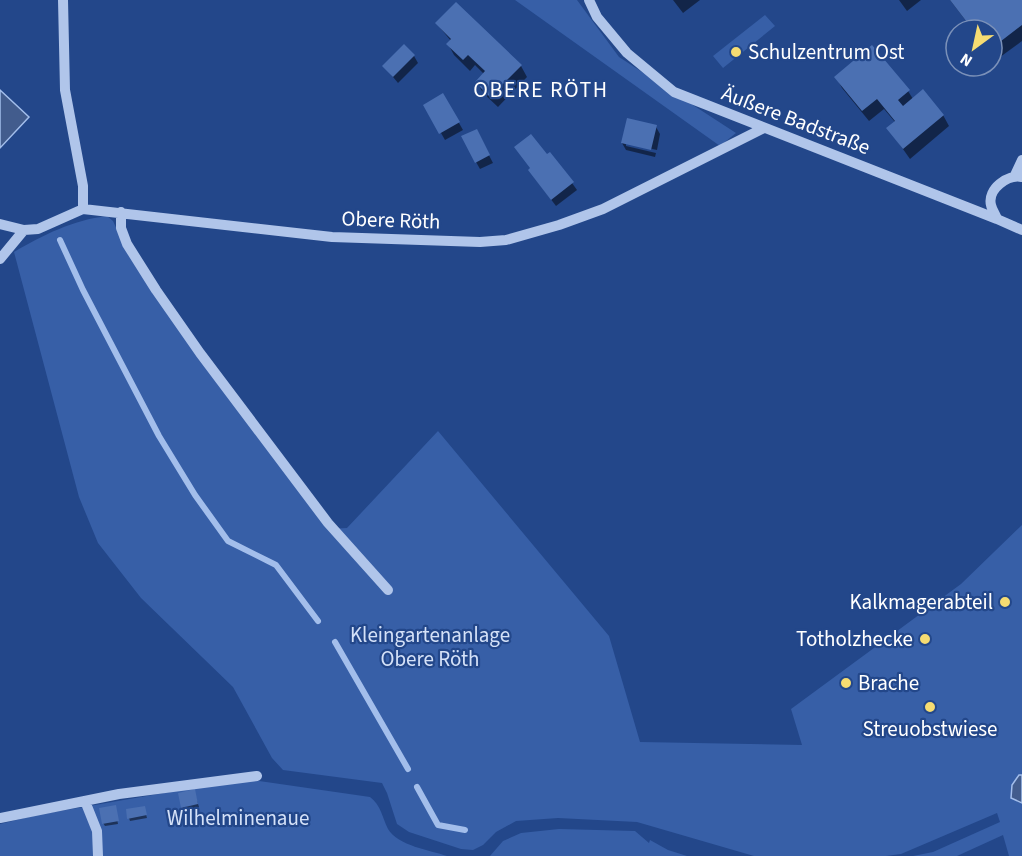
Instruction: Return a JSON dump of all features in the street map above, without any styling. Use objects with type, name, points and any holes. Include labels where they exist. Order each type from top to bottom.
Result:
[{"type":"street","points":[[0,224],[24,230],[38,229],[83,208],[84,186],[65,90],[63,0]]},
{"type":"street","name":"Äußere Badstraße","points":[[589,0],[597,17],[627,53],[674,92],[1022,230]]},
{"type":"street","name":"Obere Röth","points":[[83,208],[332,237],[480,242],[506,240],[559,225],[603,209],[764,128]]},
{"type":"street","points":[[998,219],[990,204],[992,195],[1000,182],[1018,176],[1022,160]]},
{"type":"street","points":[[121,212],[121,228],[127,244],[156,290],[328,523],[388,590]]},
{"type":"street","points":[[0,259],[24,230]]},
{"type":"street","points":[[0,818],[119,794],[257,776]]},
{"type":"street","points":[[85,801],[97,831],[98,856]]},
{"type":"green space","points":[[515,0],[577,0],[619,57],[736,133],[720,146]]},
{"type":"green space","points":[[765,15],[775,26],[723,68],[713,56]]},
{"type":"green space","name":"Kleingartenanlage Obere Röth","points":[[107,216],[113,221],[125,247],[328,529],[347,528],[438,431],[609,636],[640,742],[802,745],[791,709],[961,584],[1022,525],[1022,856],[1009,856],[1003,835],[957,856],[913,856],[933,852],[1000,822],[997,813],[901,854],[886,856],[754,856],[637,822],[558,818],[516,821],[496,832],[483,845],[473,850],[461,849],[409,832],[397,824],[382,783],[283,770],[272,758],[233,687],[141,598],[98,543],[79,497],[14,252],[59,229]]},
{"type":"green space","name":"Wilhelminenaue","points":[[245,779],[370,797],[379,807],[388,829],[399,840],[447,856],[0,856],[0,824],[37,815]]},
{"type":"green space","points":[[559,829],[635,831],[649,843],[650,840],[668,850],[687,856],[490,856],[503,841],[521,833]]},
{"type":"shaded area","points":[[0,90],[29,117],[0,148]]},
{"type":"shaded area","points":[[1019,775],[1022,775],[1022,803],[1011,798],[1012,785]]},
{"type":"building","points":[[950,0],[1022,0],[1022,25],[1004,39],[1004,18],[964,18]]},
{"type":"building","points":[[456,2],[522,65],[490,97],[475,82],[485,71],[468,55],[463,60],[446,44],[451,39],[435,23]]},
{"type":"building","points":[[404,44],[415,55],[393,77],[382,66]]},
{"type":"building","points":[[872,45],[910,90],[898,100],[903,106],[923,89],[944,115],[903,149],[886,128],[895,121],[877,99],[862,111],[834,77]]},
{"type":"building","points":[[443,93],[460,122],[439,134],[423,105]]},
{"type":"building","points":[[627,118],[657,125],[651,150],[621,143]]},
{"type":"building","points":[[477,129],[490,155],[475,163],[461,136]]},
{"type":"building","points":[[531,134],[547,154],[550,152],[574,182],[551,200],[514,147]]},
{"type":"building","points":[[195,789],[198,804],[181,808],[178,793]]},
{"type":"building","points":[[116,805],[119,821],[102,824],[99,808]]},
{"type":"building","points":[[145,806],[147,815],[127,819],[126,809]]},
{"type":"waterway","points":[[60,240],[83,290],[159,436],[195,495],[228,541],[276,565],[318,621]]},
{"type":"waterway","points":[[335,642],[408,769]]},
{"type":"waterway","points":[[417,787],[438,825],[465,830]]},
{"type":"place","name":"Schulzentrum Ost","points":[[736,52]]},
{"type":"place","name":"Kalkmagerabteil","points":[[1005,602]]},
{"type":"place","name":"Totholzhecke","points":[[925,639]]},
{"type":"place","name":"Brache","points":[[846,683]]},
{"type":"place","name":"Streuobstwiese","points":[[930,707]]},
{"type":"district","name":"OBERE RÖTH","points":[[541,89]]}]
